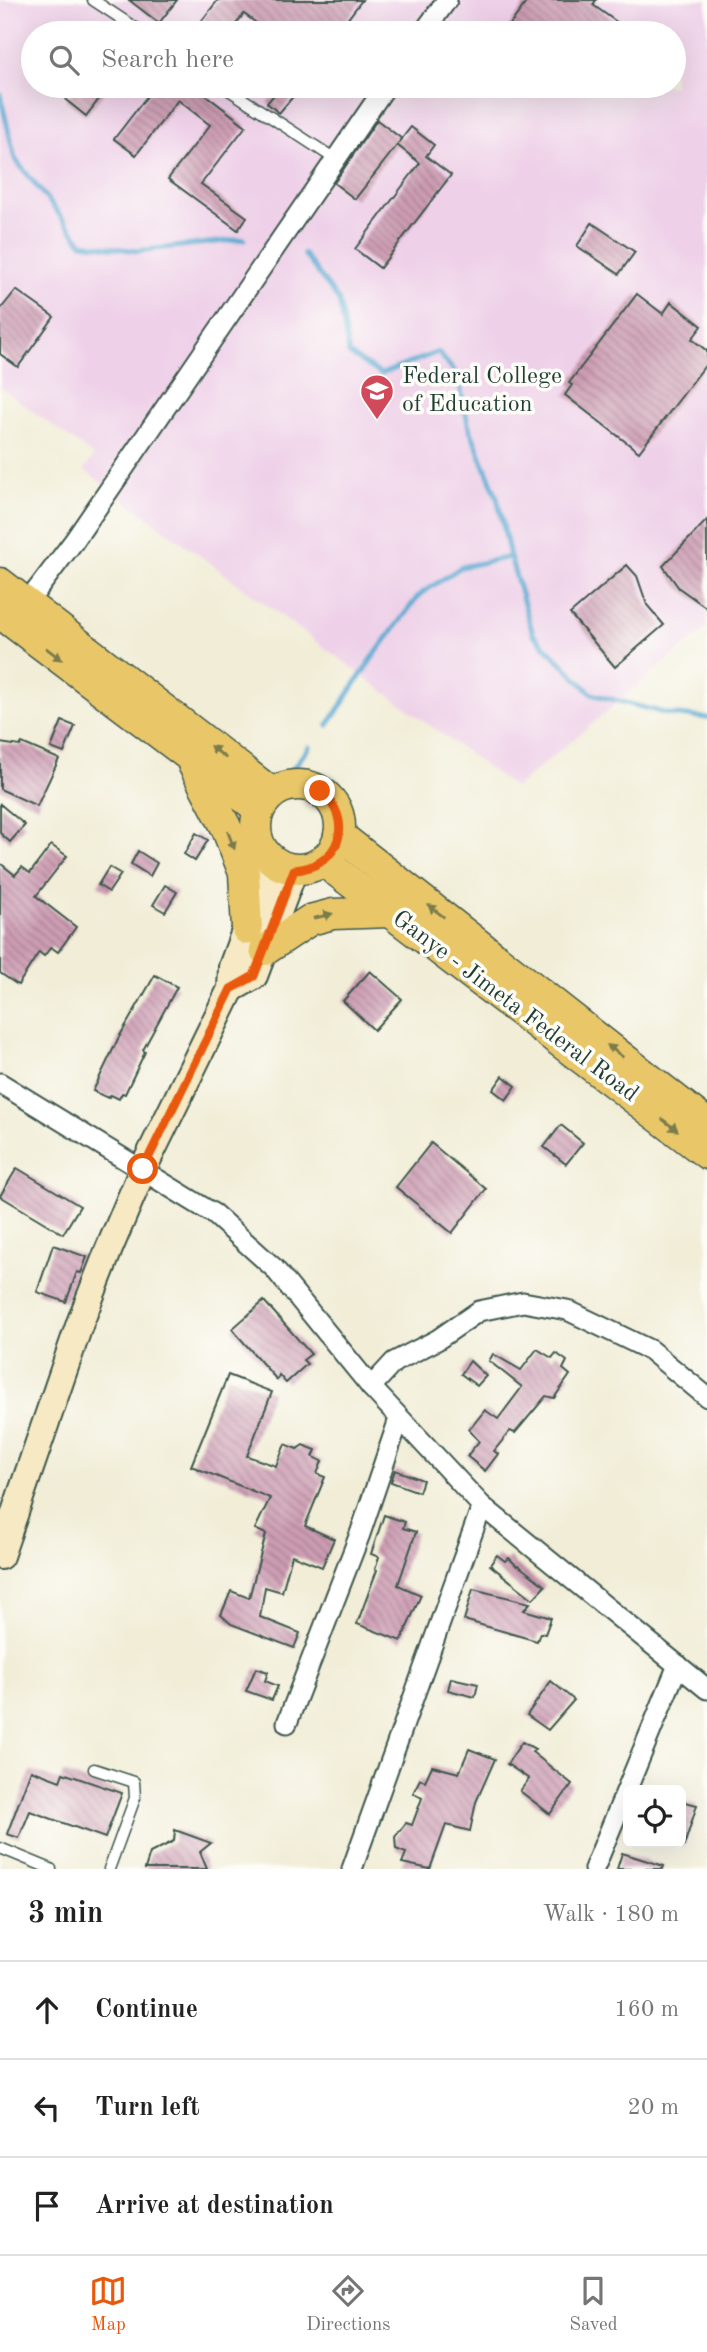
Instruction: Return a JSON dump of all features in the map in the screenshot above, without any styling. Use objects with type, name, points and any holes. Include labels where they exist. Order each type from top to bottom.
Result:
[{"type":"main road","points":[[0,583],[13,613],[190,757],[265,801]]},
{"type":"main road","points":[[13,613],[265,801]]},
{"type":"main road","points":[[3,1539],[80,1323],[143,1169],[231,989],[254,976],[256,939],[244,873],[226,827],[190,757]]},
{"type":"main road","points":[[290,785],[301,785],[320,791],[334,805],[340,825],[339,835],[336,845],[323,861],[314,866],[283,865],[261,849],[255,830],[265,801],[290,785]]},
{"type":"main road","name":"Ganye - Jimeta Federal Road","points":[[339,835],[707,1124]]},
{"type":"main road","name":"Ganye - Jimeta Federal Road","points":[[323,861],[707,1154]]},
{"type":"main road","points":[[256,939],[283,865]]},
{"type":"main road","points":[[256,939],[332,914],[391,912]]},
{"type":"street","points":[[432,21],[447,0]]},
{"type":"street","points":[[13,613],[74,541],[378,98]]},
{"type":"street","points":[[0,1083],[214,1214],[274,1268],[371,1387],[482,1506],[707,1689]]},
{"type":"street","points":[[371,1387],[394,1362],[437,1340],[479,1311],[523,1302],[566,1310],[650,1350],[707,1397]]},
{"type":"street","points":[[287,1723],[360,1534],[399,1419]]},
{"type":"street","points":[[352,1869],[482,1506]]},
{"type":"street","points":[[594,1869],[678,1665]]},
{"type":"lane","points":[[93,0],[125,21]]},
{"type":"lane","points":[[241,98],[335,159]]},
{"type":"lane","points":[[94,1769],[134,1782],[135,1798],[109,1869]]},
{"type":"lane","points":[[0,1848],[51,1869]]},
{"type":"shaded area","name":"Federal College of Education","points":[[0,0],[707,0],[707,628],[515,788],[84,470],[94,456],[0,387]]},
{"type":"building","points":[[129,0],[177,0],[161,21],[156,21]]},
{"type":"building","points":[[218,0],[362,0],[346,21],[254,21],[244,14],[238,21],[201,21]]},
{"type":"building","points":[[528,0],[596,0],[593,5],[615,21],[513,21]]},
{"type":"building","points":[[68,98],[100,98],[86,116],[66,100]]},
{"type":"building","points":[[146,98],[210,98],[246,126],[201,184],[247,217],[238,230],[168,179],[210,125],[178,100],[136,155],[114,139]]},
{"type":"building","points":[[271,98],[292,98],[279,113],[267,103]]},
{"type":"building","points":[[377,120],[402,139],[355,199],[334,183]]},
{"type":"building","points":[[411,127],[434,145],[426,156],[451,175],[380,268],[355,249],[420,163],[397,145]]},
{"type":"building","points":[[592,223],[635,252],[619,274],[577,246]]},
{"type":"building","points":[[16,290],[54,317],[18,367],[0,354],[0,310]]},
{"type":"building","points":[[637,294],[663,314],[671,302],[702,326],[692,339],[707,351],[707,363],[639,452],[565,395],[572,385],[569,383]]},
{"type":"building","points":[[707,520],[707,608],[679,588],[663,566]]},
{"type":"building","points":[[627,565],[637,576],[647,605],[664,625],[615,667],[570,614]]},
{"type":"building","points":[[62,721],[75,726],[64,753],[51,748]]},
{"type":"building","points":[[0,743],[20,746],[22,743],[59,759],[37,806],[0,789]]},
{"type":"building","points":[[0,804],[25,825],[10,842],[0,833]]},
{"type":"building","points":[[196,833],[208,840],[195,861],[184,854]]},
{"type":"building","points":[[51,845],[67,856],[36,896],[76,927],[58,952],[51,947],[44,956],[39,952],[18,985],[0,973],[0,863],[15,875],[22,867],[30,873]]},
{"type":"building","points":[[138,851],[157,863],[150,876],[131,864]]},
{"type":"building","points":[[109,867],[121,874],[109,892],[98,885]]},
{"type":"building","points":[[165,885],[177,892],[165,912],[153,905]]},
{"type":"building","points":[[370,971],[402,999],[374,1030],[343,1001]]},
{"type":"building","points":[[155,975],[177,987],[143,1050],[145,1052],[125,1094],[122,1093],[119,1099],[111,1095],[108,1098],[93,1091],[118,1039]]},
{"type":"building","points":[[503,1076],[516,1086],[506,1100],[493,1090]]},
{"type":"building","points":[[561,1125],[583,1143],[566,1164],[544,1147]]},
{"type":"building","points":[[431,1143],[486,1189],[452,1233],[396,1187]]},
{"type":"building","points":[[17,1168],[80,1206],[63,1234],[0,1196]]},
{"type":"building","points":[[53,1245],[87,1257],[81,1273],[77,1272],[66,1302],[37,1292]]},
{"type":"building","points":[[264,1301],[311,1354],[303,1360],[307,1364],[286,1383],[279,1375],[277,1380],[232,1329]]},
{"type":"building","points":[[537,1349],[552,1358],[556,1353],[567,1361],[563,1369],[570,1375],[554,1398],[546,1396],[515,1433],[510,1431],[494,1451],[498,1454],[485,1471],[467,1456],[479,1441],[469,1430],[485,1410],[498,1419],[522,1387],[489,1361],[493,1354],[521,1370]]},
{"type":"building","points":[[470,1361],[486,1376],[477,1386],[461,1374]]},
{"type":"building","points":[[228,1375],[272,1392],[247,1456],[276,1466],[285,1444],[297,1449],[303,1445],[316,1450],[313,1457],[322,1461],[317,1474],[325,1477],[305,1526],[334,1539],[322,1567],[292,1555],[282,1592],[265,1587],[260,1617],[300,1633],[294,1648],[231,1624],[221,1615],[231,1591],[249,1598],[266,1534],[255,1529],[270,1498],[191,1466]]},
{"type":"building","points":[[395,1470],[423,1480],[419,1492],[391,1482]]},
{"type":"building","points":[[384,1515],[405,1522],[403,1528],[416,1532],[398,1585],[421,1595],[401,1641],[357,1624],[377,1570],[375,1569],[379,1557],[371,1554]]},
{"type":"building","points":[[497,1555],[505,1561],[509,1558],[545,1586],[533,1599],[490,1565]]},
{"type":"building","points":[[473,1589],[530,1603],[524,1610],[551,1618],[545,1634],[540,1633],[537,1641],[464,1620]]},
{"type":"building","points":[[256,1668],[268,1672],[265,1681],[278,1686],[272,1700],[246,1691]]},
{"type":"building","points":[[451,1678],[478,1684],[475,1697],[448,1690]]},
{"type":"building","points":[[551,1681],[574,1700],[548,1730],[527,1715]]},
{"type":"building","points":[[522,1742],[535,1749],[532,1752],[572,1784],[550,1814],[520,1791],[529,1779],[507,1764]]},
{"type":"building","points":[[469,1749],[495,1759],[476,1802],[470,1831],[446,1825],[430,1869],[402,1863],[406,1853],[396,1849],[395,1837],[406,1823],[412,1825],[422,1798],[413,1793],[420,1779],[425,1781],[432,1766],[459,1773]]},
{"type":"building","points":[[31,1770],[60,1781],[63,1773],[122,1793],[105,1838],[30,1811],[19,1838],[7,1834]]},
{"type":"building","points":[[686,1802],[697,1805],[686,1840]]},
{"type":"building","points":[[175,1830],[211,1843],[200,1852],[207,1869],[145,1869],[150,1853],[174,1841]]},
{"type":"building","points":[[622,1853],[664,1866],[663,1869],[617,1869]]},
{"type":"waterway","points":[[0,94],[15,159],[82,243],[137,251],[244,239]]},
{"type":"waterway","points":[[304,254],[339,301],[349,354],[381,374],[438,352],[458,376],[468,424],[497,497],[510,557],[533,634],[592,694],[668,714],[707,718]]},
{"type":"waterway","points":[[328,725],[373,657],[419,595],[461,567],[510,557]]},
{"type":"waterway","points":[[288,775],[309,747]]},
{"type":"place","name":"Federal College of Education","points":[[377,421]]},
{"type":"route","points":[[143,1169],[231,989],[254,976],[294,870],[314,866],[323,861],[336,845],[340,825],[338,815],[334,805],[320,791]]}]
